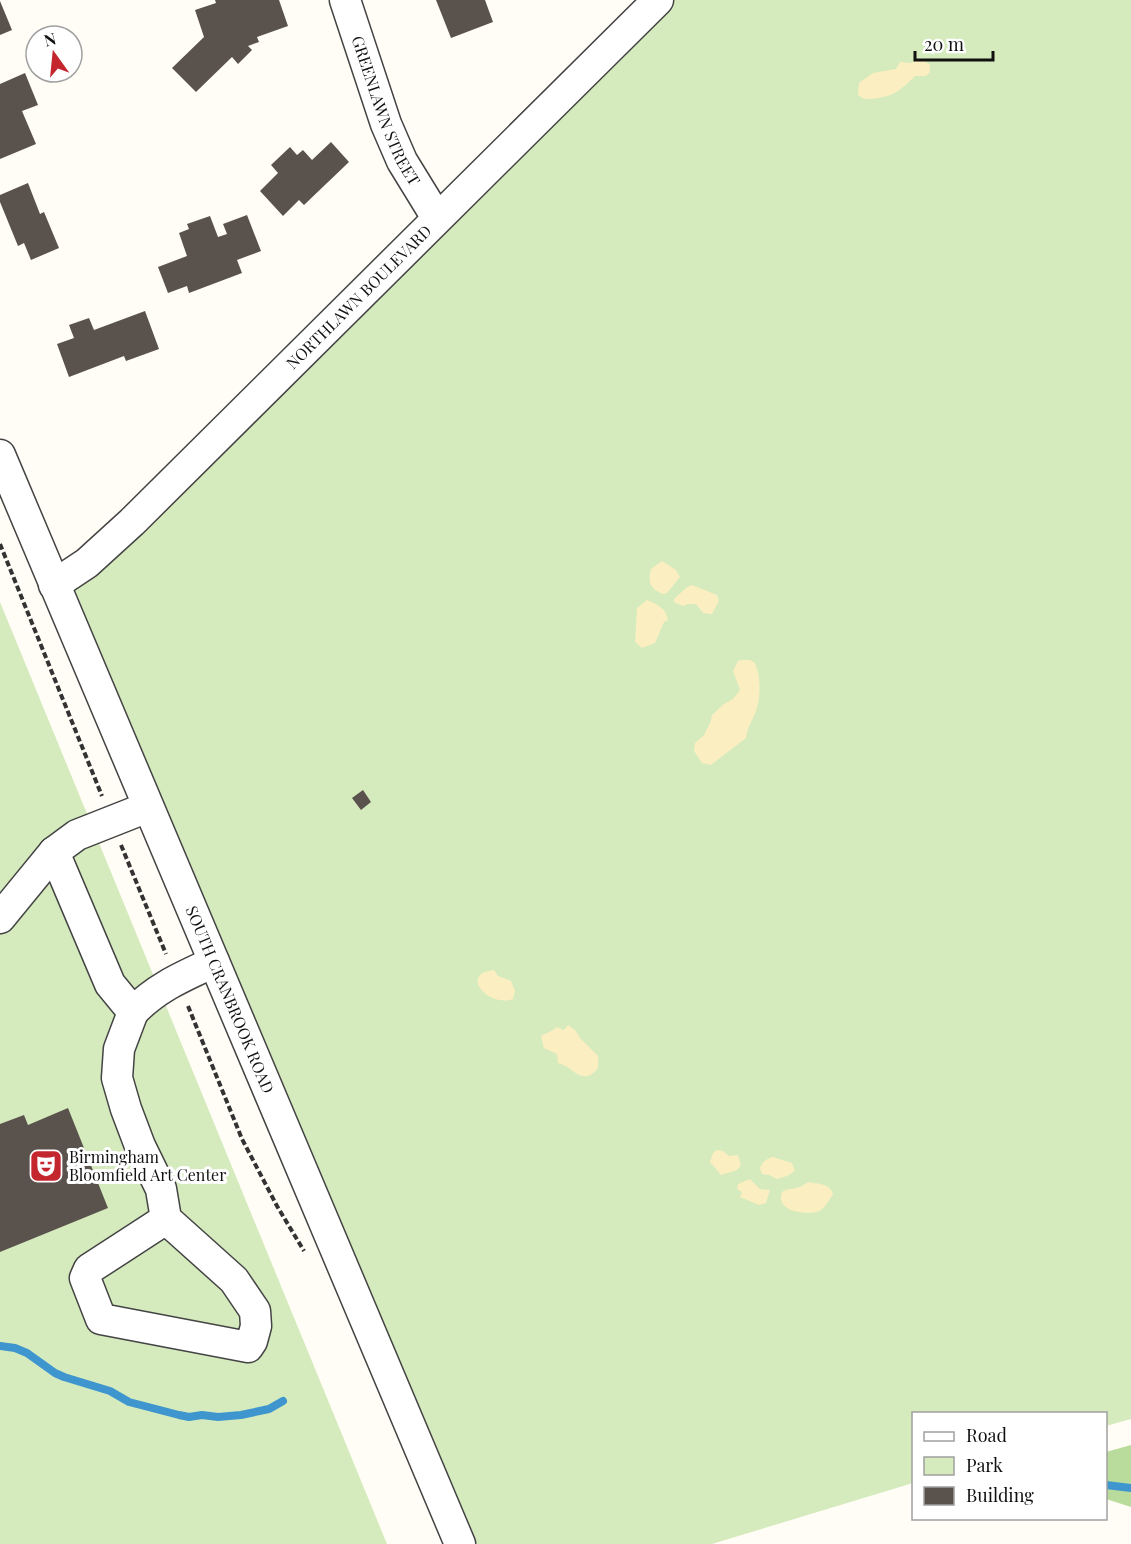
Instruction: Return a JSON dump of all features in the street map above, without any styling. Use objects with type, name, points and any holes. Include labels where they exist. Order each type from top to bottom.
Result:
[{"type":"street","name":"GREENLAWN STREET","points":[[345,0],[386,124],[412,178],[437,218]]},
{"type":"street","name":"NORTHLAWN BOULEVARD","points":[[54,585],[87,563],[132,522],[658,0]]},
{"type":"street","name":"SOUTH CRANBROOK ROAD","points":[[0,455],[460,1544]]},
{"type":"street","points":[[0,918],[54,852],[76,835],[148,807]]},
{"type":"street","points":[[54,852],[110,984],[133,1012]]},
{"type":"street","points":[[166,1219],[89,1269],[85,1278],[101,1319],[248,1347],[256,1326],[255,1311],[234,1280],[166,1219],[161,1189],[140,1146],[117,1077],[119,1049],[133,1012],[149,996],[177,979],[214,962]]},
{"type":"path","points":[[0,544],[242,1139],[305,1253]]},
{"type":"green space","points":[[652,0],[1131,0],[1131,1419],[1107,1426],[1107,1412],[912,1412],[912,1483],[712,1544],[465,1544],[68,579]]},
{"type":"green space","points":[[0,602],[387,1544],[0,1544]]},
{"type":"green space","points":[[1131,1445],[1131,1507],[1107,1499],[1107,1452]]},
{"type":"sand","points":[[921,58],[930,65],[930,72],[926,76],[915,76],[898,91],[880,98],[864,99],[858,95],[859,83],[873,73],[896,69],[900,62],[911,63]]},
{"type":"sand","points":[[662,561],[676,570],[680,577],[667,593],[663,594],[652,587],[650,577],[651,569]]},
{"type":"sand","points":[[692,585],[717,595],[719,601],[712,614],[703,613],[696,604],[683,606],[674,602],[674,599]]},
{"type":"sand","points":[[647,600],[658,605],[668,620],[664,622],[655,643],[642,648],[635,642],[637,608]]},
{"type":"sand","points":[[738,661],[755,663],[760,687],[758,705],[746,738],[711,765],[702,763],[694,751],[695,743],[704,735],[712,715],[733,699],[740,690],[733,671]]},
{"type":"sand","points":[[494,970],[498,976],[511,981],[515,991],[513,999],[504,1001],[495,999],[481,989],[478,977]]},
{"type":"sand","points":[[568,1025],[598,1056],[598,1068],[592,1074],[582,1076],[578,1074],[558,1063],[557,1054],[544,1048],[541,1036],[556,1027],[564,1030]]},
{"type":"sand","points":[[717,1150],[729,1156],[738,1155],[741,1165],[737,1170],[721,1175],[710,1162],[713,1153]]},
{"type":"sand","points":[[773,1157],[792,1163],[795,1171],[777,1179],[762,1174],[760,1168],[762,1164]]},
{"type":"sand","points":[[750,1179],[760,1189],[770,1190],[766,1203],[759,1205],[740,1197],[742,1192],[737,1189],[738,1184]]},
{"type":"sand","points":[[808,1182],[824,1185],[832,1191],[833,1195],[824,1207],[811,1213],[798,1212],[783,1204],[782,1192]]},
{"type":"building","points":[[215,0],[279,0],[288,26],[257,37],[259,42],[248,46],[252,50],[238,64],[232,57],[196,92],[172,68],[204,37],[195,10],[216,3]]},
{"type":"building","points":[[436,0],[485,0],[493,22],[451,38]]},
{"type":"building","points":[[0,1],[12,30],[0,35]]},
{"type":"building","points":[[24,73],[24,84],[29,84],[38,105],[22,111],[36,144],[0,159],[0,84]]},
{"type":"building","points":[[331,142],[349,162],[304,205],[299,200],[283,216],[260,191],[278,173],[271,165],[290,147],[297,155],[303,150],[312,160]]},
{"type":"building","points":[[28,183],[40,214],[44,212],[59,248],[31,260],[24,243],[18,246],[0,202],[0,195]]},
{"type":"building","points":[[247,215],[261,251],[237,260],[242,273],[189,293],[187,286],[168,293],[158,267],[187,256],[179,233],[189,229],[187,224],[210,216],[218,237],[227,234],[223,224]]},
{"type":"building","points":[[145,311],[159,349],[126,361],[124,356],[69,377],[57,344],[74,338],[69,325],[89,318],[94,330]]},
{"type":"building","points":[[363,790],[371,802],[361,810],[352,798]]},
{"type":"building","name":"Birmingham Bloomfield Art Center","points":[[68,1108],[108,1208],[0,1252],[0,1124],[24,1115],[28,1125]]},
{"type":"waterway","points":[[0,1346],[15,1348],[27,1353],[55,1373],[110,1391],[129,1402],[189,1417],[241,1415],[269,1409],[283,1401]]},
{"type":"waterway","points":[[1107,1485],[1131,1488]]},
{"type":"place","name":"Birmingham Bloomfield Art Center","points":[[46,1166]]}]
